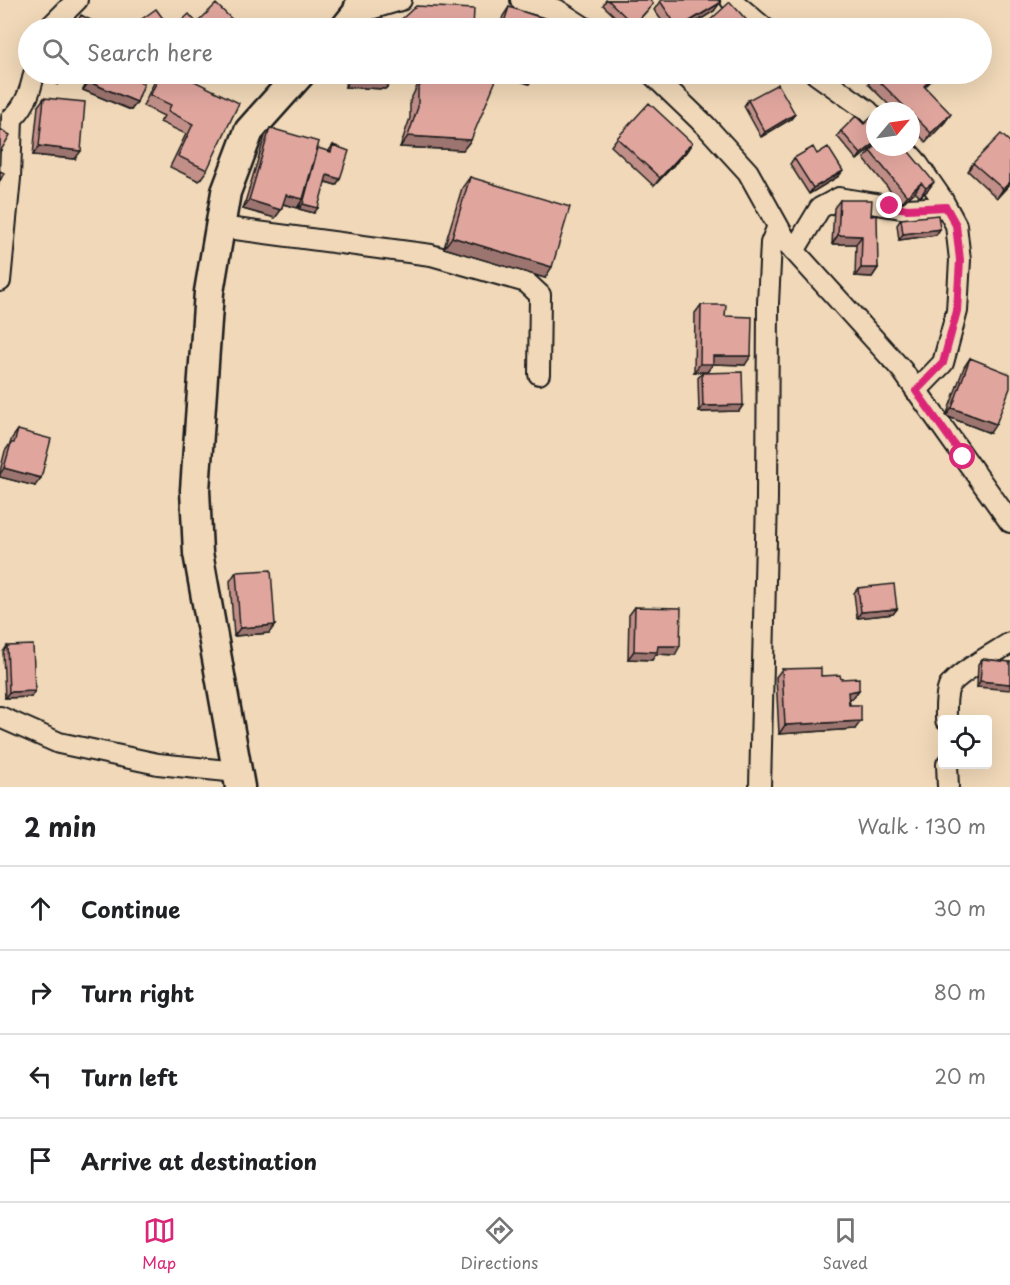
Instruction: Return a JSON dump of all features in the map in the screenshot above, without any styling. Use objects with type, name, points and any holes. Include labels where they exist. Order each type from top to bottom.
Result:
[{"type":"street","points":[[59,18],[77,0]]},
{"type":"street","points":[[354,14],[402,0]]},
{"type":"street","points":[[521,0],[557,10],[569,18]]},
{"type":"street","points":[[731,0],[752,18]]},
{"type":"street","points":[[0,281],[10,178],[6,115],[17,114],[32,84]]},
{"type":"street","points":[[0,717],[59,743],[239,779],[198,553],[195,490],[209,292],[226,192],[249,131],[291,84]]},
{"type":"street","points":[[662,84],[706,126],[748,172],[788,244],[902,370],[1010,522]]},
{"type":"street","points":[[829,84],[866,111]]},
{"type":"street","points":[[911,156],[956,225],[960,260],[957,311],[943,363],[916,391]]},
{"type":"street","points":[[794,251],[820,208],[839,198],[907,209],[946,207]]},
{"type":"street","points":[[760,787],[767,498],[768,303],[771,243],[778,226]]},
{"type":"street","points":[[220,227],[431,255],[526,282],[540,295],[540,374]]},
{"type":"street","points":[[946,715],[946,700],[950,686],[966,671],[1010,643]]},
{"type":"street","points":[[947,769],[948,787]]},
{"type":"building","points":[[608,0],[650,0],[653,4],[640,18],[627,18]]},
{"type":"building","points":[[718,0],[720,3],[695,18],[671,18],[660,1]]},
{"type":"building","points":[[730,2],[745,18],[712,18]]},
{"type":"building","points":[[216,4],[231,18],[202,18]]},
{"type":"building","points":[[416,6],[474,9],[474,18],[403,18]]},
{"type":"building","points":[[509,7],[542,18],[505,18]]},
{"type":"building","points":[[156,9],[163,18],[143,18]]},
{"type":"building","points":[[94,84],[144,84],[137,102]]},
{"type":"building","points":[[156,84],[200,84],[239,103],[207,170],[178,156],[193,124],[168,111],[171,105],[150,95]]},
{"type":"building","points":[[421,84],[494,84],[471,140],[408,136],[418,107],[418,90]]},
{"type":"building","points":[[778,84],[795,114],[765,132],[748,100]]},
{"type":"building","points":[[882,84],[926,84],[924,86],[951,114],[931,133],[920,122],[920,102],[900,102]]},
{"type":"building","points":[[44,98],[85,102],[81,151],[39,146]]},
{"type":"building","points":[[649,103],[692,143],[660,178],[617,138]]},
{"type":"building","points":[[856,116],[864,124],[866,122],[866,150],[861,154],[841,131]]},
{"type":"building","points":[[270,128],[319,142],[303,199],[286,195],[281,210],[249,200]]},
{"type":"building","points":[[0,129],[10,135],[0,152]]},
{"type":"building","points":[[1001,134],[1010,142],[1010,182],[1003,189],[973,163]]},
{"type":"building","points":[[333,145],[349,151],[340,179],[327,175],[318,208],[303,204],[318,148],[331,152]]},
{"type":"building","points":[[813,147],[817,154],[828,147],[843,171],[813,188],[794,158]]},
{"type":"building","points":[[874,156],[912,156],[934,182],[926,188],[921,183],[907,196]]},
{"type":"building","points":[[470,177],[570,207],[552,267],[452,237]]},
{"type":"building","points":[[840,200],[872,200],[871,216],[877,215],[878,268],[861,268],[862,236],[838,235]]},
{"type":"building","points":[[938,215],[940,229],[903,234],[901,219]]},
{"type":"building","points":[[701,305],[726,305],[725,316],[752,317],[751,356],[713,356],[713,364],[700,364]]},
{"type":"building","points":[[970,358],[1010,374],[1010,388],[996,424],[952,408]]},
{"type":"building","points":[[742,372],[743,405],[703,406],[702,373]]},
{"type":"building","points":[[18,430],[51,439],[41,478],[4,468],[11,443],[14,443]]},
{"type":"building","points":[[271,570],[275,625],[240,628],[236,572]]},
{"type":"building","points":[[894,584],[897,609],[861,612],[858,588]]},
{"type":"building","points":[[635,607],[681,608],[680,646],[658,646],[657,652],[634,651]]},
{"type":"building","points":[[33,645],[35,691],[9,692],[7,646]]},
{"type":"building","points":[[982,659],[1010,662],[1010,684],[980,681]]},
{"type":"building","points":[[821,668],[821,676],[840,675],[841,679],[859,678],[859,690],[848,692],[849,705],[861,705],[861,721],[785,725],[782,669]]},
{"type":"route","points":[[890,206],[907,209],[946,207],[956,225],[960,260],[957,311],[943,363],[916,391],[963,457]]}]
